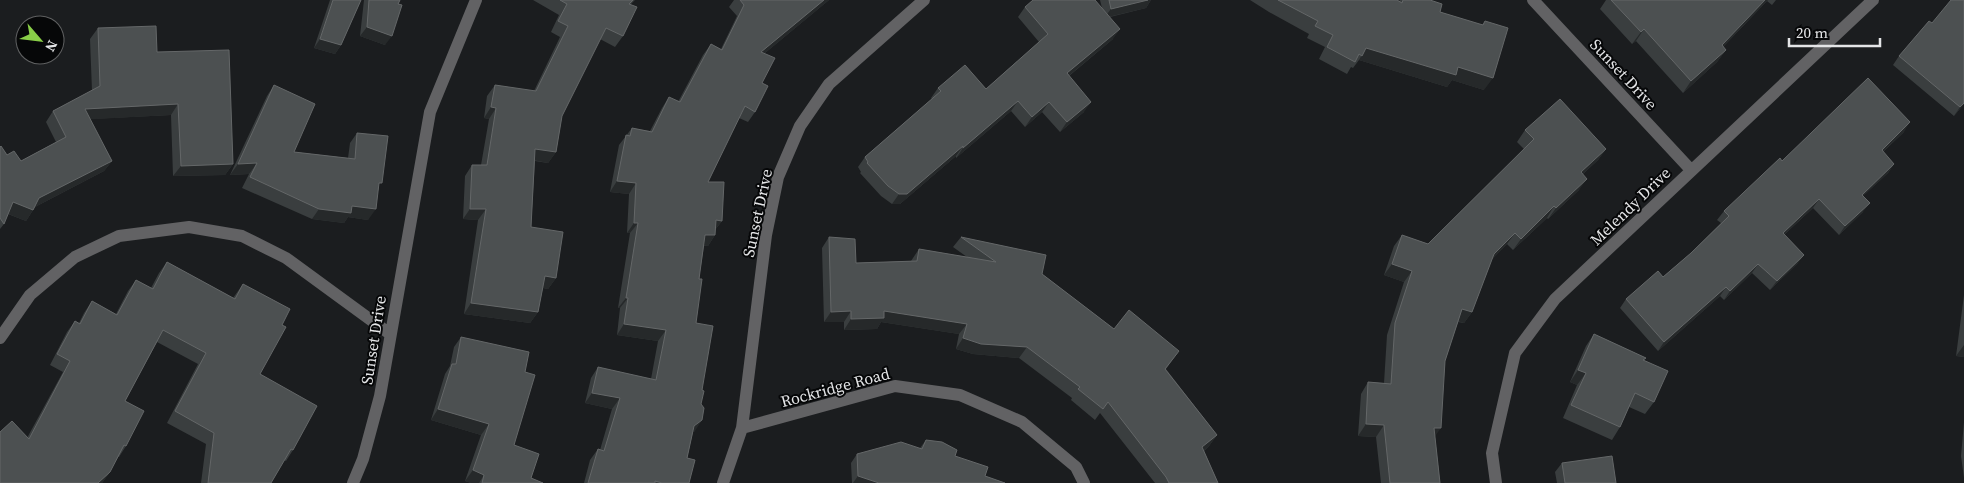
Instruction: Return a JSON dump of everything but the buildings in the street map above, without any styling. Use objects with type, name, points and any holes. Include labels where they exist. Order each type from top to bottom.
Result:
[{"type":"street","name":"Sunset Drive","points":[[352,483],[363,459],[380,396],[430,112],[476,0]]},
{"type":"street","name":"Sunset Drive","points":[[723,483],[742,428],[766,235],[778,177],[800,126],[829,84],[924,0]]},
{"type":"street","name":"Sunset Drive","points":[[1533,0],[1691,170]]},
{"type":"street","name":"Melendy Drive","points":[[1496,483],[1492,453],[1515,353],[1555,299],[1873,0]]},
{"type":"street","points":[[0,338],[30,294],[75,257],[120,236],[190,227],[242,236],[286,258],[390,334]]},
{"type":"street","name":"Rockridge Road","points":[[742,428],[895,386],[960,395],[1022,422],[1076,467],[1084,483]]}]
